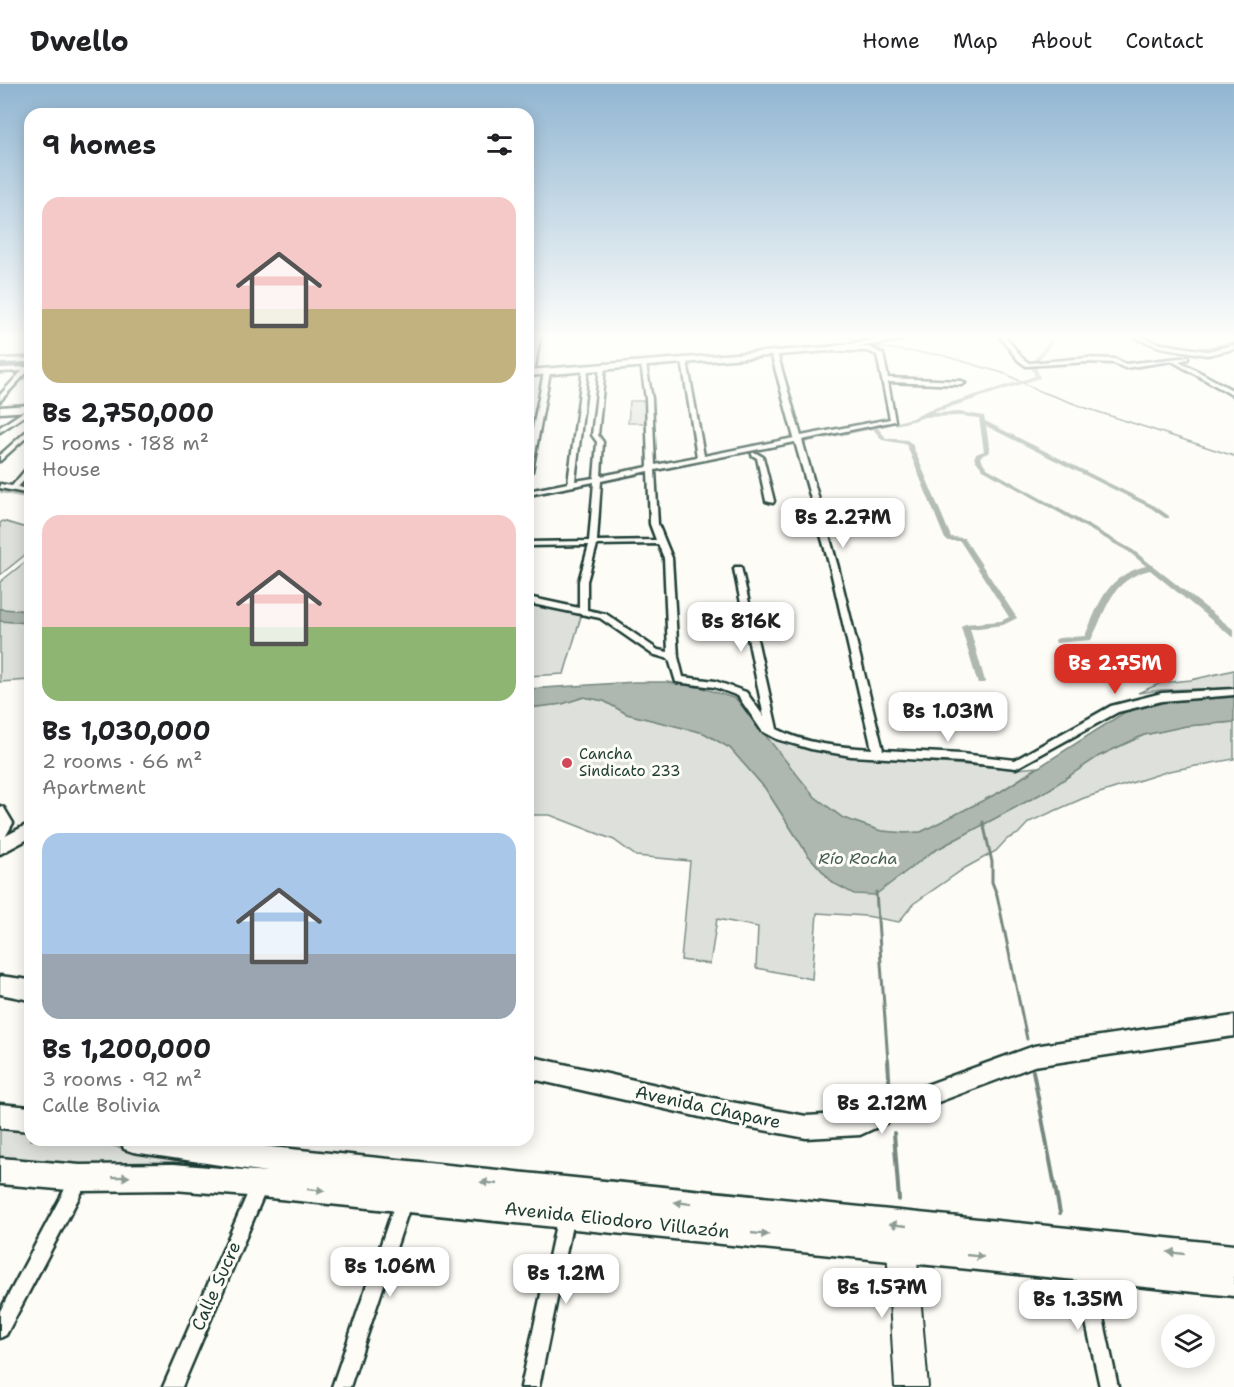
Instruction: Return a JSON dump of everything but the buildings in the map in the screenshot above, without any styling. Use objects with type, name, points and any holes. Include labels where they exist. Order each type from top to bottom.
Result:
[{"type":"highway","points":[[0,1116],[24,1118]]},
{"type":"highway","name":"Avenida Eliodoro Villazón","points":[[172,1146],[271,1161],[1234,1259]]},
{"type":"highway","name":"Avenida Eliodoro Villazón","points":[[0,1171],[80,1178],[174,1177],[260,1184],[1234,1282]]},
{"type":"main road","points":[[0,412],[24,410]]},
{"type":"main road","points":[[0,848],[24,834]]},
{"type":"main road","points":[[0,985],[24,989]]},
{"type":"main road","name":"Avenida Chapare","points":[[534,1069],[731,1113],[817,1127],[860,1124],[896,1107],[1034,1056],[1234,1026]]},
{"type":"street","points":[[534,440],[542,398]]},
{"type":"street","points":[[571,484],[581,398]]},
{"type":"street","points":[[583,610],[583,582],[593,545],[600,442],[595,435],[599,398]]},
{"type":"street","points":[[649,398],[654,524],[668,558],[673,657],[679,680],[715,684],[742,694],[766,728],[781,736],[811,745],[851,752],[1016,764],[1115,709],[1162,697],[1234,692]]},
{"type":"street","points":[[690,398],[701,459]]},
{"type":"street","points":[[786,398],[834,567],[878,753]]},
{"type":"street","points":[[652,471],[893,420],[889,398]]},
{"type":"street","points":[[0,430],[24,413]]},
{"type":"street","points":[[0,459],[24,436]]},
{"type":"street","points":[[534,497],[652,471],[783,448],[782,443]]},
{"type":"street","points":[[754,453],[760,457],[770,501]]},
{"type":"street","points":[[13,489],[24,477]]},
{"type":"street","points":[[534,492],[571,484],[597,482]]},
{"type":"street","points":[[0,486],[24,491]]},
{"type":"street","points":[[534,544],[593,545],[662,542]]},
{"type":"street","points":[[738,569],[772,731]]},
{"type":"street","points":[[534,601],[603,616],[655,652],[673,657]]},
{"type":"street","points":[[0,812],[7,823],[0,836]]},
{"type":"street","points":[[0,1328],[80,1178]]},
{"type":"street","name":"Calle Sucre","points":[[172,1387],[260,1184]]},
{"type":"street","points":[[342,1387],[405,1199]]},
{"type":"street","points":[[530,1387],[566,1215]]},
{"type":"street","points":[[902,1248],[906,1387]]},
{"type":"street","points":[[902,1248],[916,1387]]},
{"type":"street","points":[[1083,1266],[1109,1387]]},
{"type":"shaded area","points":[[630,401],[646,401],[645,423],[628,423]]},
{"type":"shaded area","points":[[3,521],[24,527],[24,556],[0,575],[0,523]]},
{"type":"shaded area","points":[[24,563],[24,611],[0,609],[0,582]]},
{"type":"shaded area","points":[[534,605],[582,613],[564,674],[534,676]]},
{"type":"shaded area","points":[[0,621],[24,623],[24,680],[0,682]]},
{"type":"shaded area","points":[[1234,670],[1234,688],[1138,693],[1161,683],[1191,680]]},
{"type":"shaded area","points":[[584,697],[604,701],[627,714],[704,733],[730,748],[765,788],[808,855],[833,883],[874,894],[932,852],[1048,790],[1099,756],[1144,735],[1186,726],[1234,722],[1234,759],[1169,771],[1084,798],[1029,822],[996,851],[965,868],[913,904],[899,922],[866,916],[817,913],[812,979],[756,968],[758,927],[717,919],[710,964],[681,960],[690,861],[636,856],[614,840],[550,815],[534,815],[534,707],[562,704]]},
{"type":"shaded area","points":[[763,735],[832,754],[1016,769],[1038,767],[1000,792],[921,832],[881,831],[843,818],[815,797]]},
{"type":"shaded area","points":[[0,1124],[24,1127],[24,1146],[114,1146],[198,1165],[91,1167],[0,1162]]},
{"type":"water","points":[[0,609],[24,611],[24,623],[0,621]]},
{"type":"water","name":"Río Rocha","points":[[667,682],[703,688],[736,699],[815,797],[843,818],[881,831],[905,833],[921,832],[1000,792],[1125,712],[1163,702],[1234,697],[1234,722],[1186,726],[1144,735],[1099,756],[1048,790],[932,852],[875,895],[854,894],[833,883],[808,855],[765,788],[730,748],[704,733],[627,714],[604,701],[584,697],[562,704],[534,707],[534,689]]},
{"type":"waterway","points":[[923,415],[972,398]]},
{"type":"waterway","points":[[1058,398],[1234,456]]},
{"type":"waterway","points":[[923,415],[960,414],[982,417],[987,452],[978,455],[977,458],[985,469],[1131,551],[1151,567]]},
{"type":"waterway","points":[[896,423],[923,415]]},
{"type":"waterway","points":[[983,422],[1153,507],[1167,517]]},
{"type":"waterway","points":[[874,427],[889,424]]},
{"type":"waterway","points":[[804,441],[874,427]]},
{"type":"waterway","points":[[874,427],[884,439],[907,442],[910,445],[948,539],[962,539],[1013,618],[1003,623],[965,627],[981,681]]},
{"type":"waterway","points":[[736,454],[778,446]]},
{"type":"waterway","points":[[655,471],[727,456]]},
{"type":"waterway","points":[[601,482],[646,473]]},
{"type":"waterway","points":[[534,495],[592,483]]},
{"type":"waterway","points":[[0,491],[24,496]]},
{"type":"waterway","points":[[1059,641],[1088,638],[1104,602],[1117,583],[1126,576],[1151,567]]},
{"type":"waterway","points":[[1151,567],[1234,634]]},
{"type":"waterway","points":[[983,822],[992,862],[992,882],[997,895],[1027,1039]]},
{"type":"waterway","points":[[876,892],[888,1062]]},
{"type":"waterway","points":[[888,1060],[890,1095]]},
{"type":"waterway","points":[[1033,1071],[1060,1213]]},
{"type":"waterway","points":[[894,1133],[899,1200]]},
{"type":"place","name":"Cancha Sindicato 233","points":[[567,763]]}]
